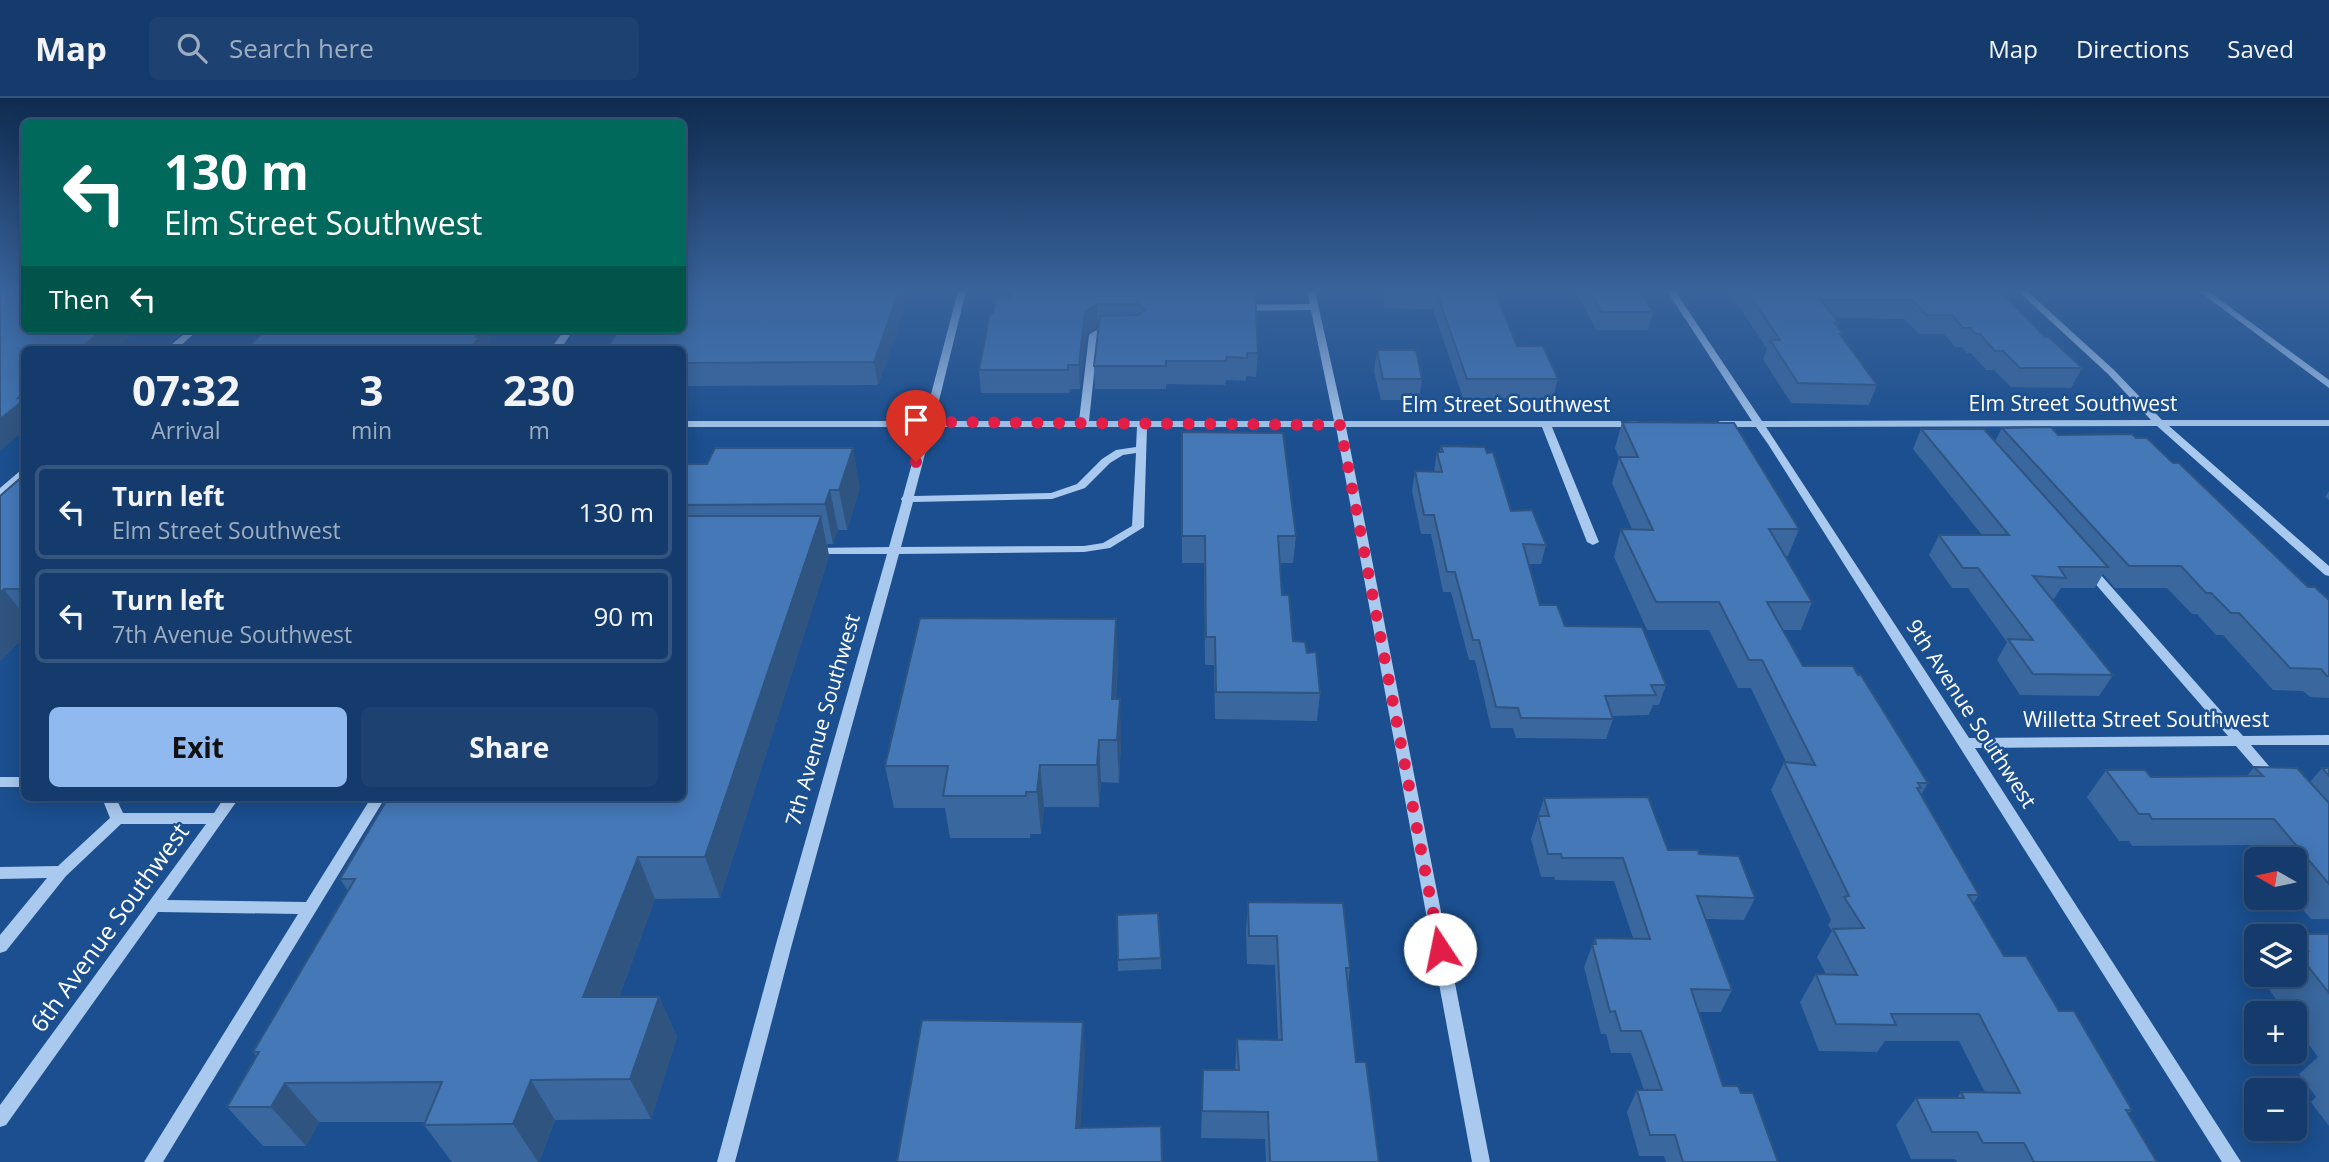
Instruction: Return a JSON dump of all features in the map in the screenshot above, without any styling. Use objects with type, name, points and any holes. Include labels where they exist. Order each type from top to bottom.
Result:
[{"type":"street","name":"7th Avenue Southwest","points":[[726,1162],[763,1013],[949,341]]},
{"type":"street","points":[[1084,423],[1093,341]]},
{"type":"street","points":[[1321,341],[1340,425],[1481,1162]]},
{"type":"street","name":"9th Avenue Southwest","points":[[1703,341],[1742,401],[1761,424],[2232,1162]]},
{"type":"street","points":[[2077,341],[2159,423],[2329,572]]},
{"type":"street","points":[[2270,341],[2329,385]]},
{"type":"street","name":"Elm Street Southwest","points":[[1707,424],[1967,429],[2159,423],[2329,423]]},
{"type":"street","name":"Elm Street Southwest","points":[[686,424],[1642,424]]},
{"type":"street","points":[[794,551],[1106,547],[1138,527],[1142,424]]},
{"type":"street","points":[[1546,425],[1593,541]]},
{"type":"street","points":[[906,499],[1052,496],[1081,486],[1106,461],[1120,452],[1141,449]]},
{"type":"street","points":[[0,494],[21,476]]},
{"type":"street","points":[[2078,557],[2284,792]]},
{"type":"street","name":"Willetta Street Southwest","points":[[1964,743],[2329,740]]},
{"type":"street","points":[[0,782],[21,782]]},
{"type":"street","points":[[110,801],[118,819]]},
{"type":"street","name":"6th Avenue Southwest","points":[[0,1119],[230,801]]},
{"type":"street","points":[[153,1162],[307,908],[376,801]]},
{"type":"street","points":[[0,946],[61,872],[118,819],[217,818]]},
{"type":"street","points":[[0,873],[61,872]]},
{"type":"street","points":[[154,906],[307,908]]},
{"type":"building","points":[[0,341],[90,341],[83,346],[21,346],[21,396],[18,398],[21,398],[21,402],[0,419]]},
{"type":"building","points":[[254,341],[477,341],[472,346],[248,346]]},
{"type":"building","points":[[612,341],[882,341],[874,362],[686,363],[686,346],[608,346]]},
{"type":"building","points":[[985,341],[1082,341],[1079,365],[1068,365],[1068,370],[979,370]]},
{"type":"building","points":[[1097,341],[1257,341],[1258,353],[1247,353],[1247,358],[1227,357],[1226,361],[1166,361],[1166,366],[1094,366]]},
{"type":"building","points":[[1453,341],[1515,341],[1517,346],[1543,346],[1558,379],[1467,379]]},
{"type":"building","points":[[1770,341],[1845,341],[1877,385],[1798,383]]},
{"type":"building","points":[[1986,341],[2053,341],[2082,368],[2020,368],[2003,351],[1995,351]]},
{"type":"building","points":[[1377,350],[1416,350],[1422,379],[1383,379]]},
{"type":"building","points":[[1622,422],[1734,423],[1799,529],[1769,529],[1812,602],[1767,602],[1803,666],[1853,666],[1858,675],[1861,675],[1928,783],[1918,783],[1921,788],[1917,788],[1979,895],[1968,895],[2004,956],[2026,956],[2059,1011],[2074,1011],[2132,1110],[2126,1110],[2157,1162],[2034,1162],[2024,1143],[1983,1143],[1977,1132],[1932,1132],[1916,1098],[1964,1098],[1961,1092],[2020,1093],[1979,1014],[1891,1014],[1896,1025],[1836,1024],[1816,974],[1857,975],[1833,929],[1864,928],[1844,897],[1849,896],[1784,762],[1815,765],[1762,660],[1749,660],[1719,602],[1656,602],[1621,529],[1653,530],[1619,457],[1638,457]]},
{"type":"building","points":[[2051,427],[2058,435],[2132,434],[2136,438],[2147,438],[2173,463],[2179,463],[2308,587],[2315,587],[2329,600],[2329,676],[2321,669],[2290,668],[2239,613],[2231,613],[2211,593],[2206,593],[2181,566],[2129,566],[2002,428]]},
{"type":"building","points":[[1921,429],[1984,429],[2108,567],[2059,567],[2066,578],[2033,576],[2113,675],[2033,674],[2008,639],[2033,640],[1978,568],[1963,568],[1939,535],[2009,535]]},
{"type":"building","points":[[1182,432],[1283,433],[1296,536],[1278,536],[1282,595],[1289,595],[1293,641],[1305,642],[1307,653],[1316,652],[1320,693],[1216,692],[1215,637],[1206,637],[1205,536],[1182,536]]},
{"type":"building","points":[[1441,446],[1485,447],[1487,453],[1493,452],[1511,511],[1532,510],[1546,545],[1523,544],[1540,605],[1557,605],[1565,626],[1642,627],[1666,685],[1651,685],[1656,695],[1605,696],[1613,719],[1521,718],[1518,708],[1496,707],[1479,640],[1473,640],[1455,572],[1447,572],[1434,515],[1424,515],[1415,471],[1442,472],[1437,452],[1443,452]]},
{"type":"building","points":[[715,448],[853,448],[839,490],[830,490],[825,504],[686,505],[686,464],[707,464]]},
{"type":"building","points":[[21,478],[21,589],[4,589],[0,593],[0,496]]},
{"type":"building","points":[[686,516],[821,516],[705,857],[638,857],[583,997],[659,997],[630,1079],[531,1080],[513,1124],[424,1125],[442,1082],[285,1083],[271,1107],[227,1107],[259,1052],[253,1052],[355,879],[340,879],[386,801],[686,801]]},
{"type":"building","points":[[920,618],[1116,619],[1112,699],[1120,699],[1117,740],[1099,740],[1097,765],[1040,765],[1037,792],[1026,792],[1026,796],[943,796],[948,766],[885,766]]},
{"type":"building","points":[[2254,767],[2297,768],[2329,803],[2329,884],[2307,858],[2307,847],[2298,847],[2274,819],[2152,819],[2149,814],[2139,814],[2106,770],[2145,770],[2151,777],[2263,776]]},
{"type":"building","points":[[1648,797],[1668,850],[1698,850],[1699,854],[1739,856],[1755,898],[1697,896],[1732,990],[1691,989],[1723,1086],[1738,1086],[1741,1093],[1753,1093],[1778,1162],[1683,1162],[1675,1135],[1650,1135],[1637,1090],[1662,1090],[1641,1031],[1621,1031],[1615,1011],[1610,1012],[1592,944],[1596,944],[1595,938],[1650,939],[1623,858],[1562,858],[1561,854],[1548,854],[1538,816],[1549,816],[1544,798]]},
{"type":"building","points":[[1248,902],[1343,903],[1350,968],[1346,968],[1356,1062],[1366,1062],[1379,1162],[1270,1162],[1268,1112],[1202,1111],[1203,1070],[1239,1070],[1237,1039],[1282,1040],[1277,936],[1249,936]]},
{"type":"building","points":[[1158,913],[1161,958],[1118,960],[1117,915]]},
{"type":"building","points":[[2307,934],[2329,934],[2329,993],[2307,965]]},
{"type":"building","points":[[922,1020],[1083,1022],[1076,1128],[1161,1126],[1162,1162],[897,1162]]},
{"type":"route","points":[[916,462],[928,422],[1340,425],[1440,949]]}]
